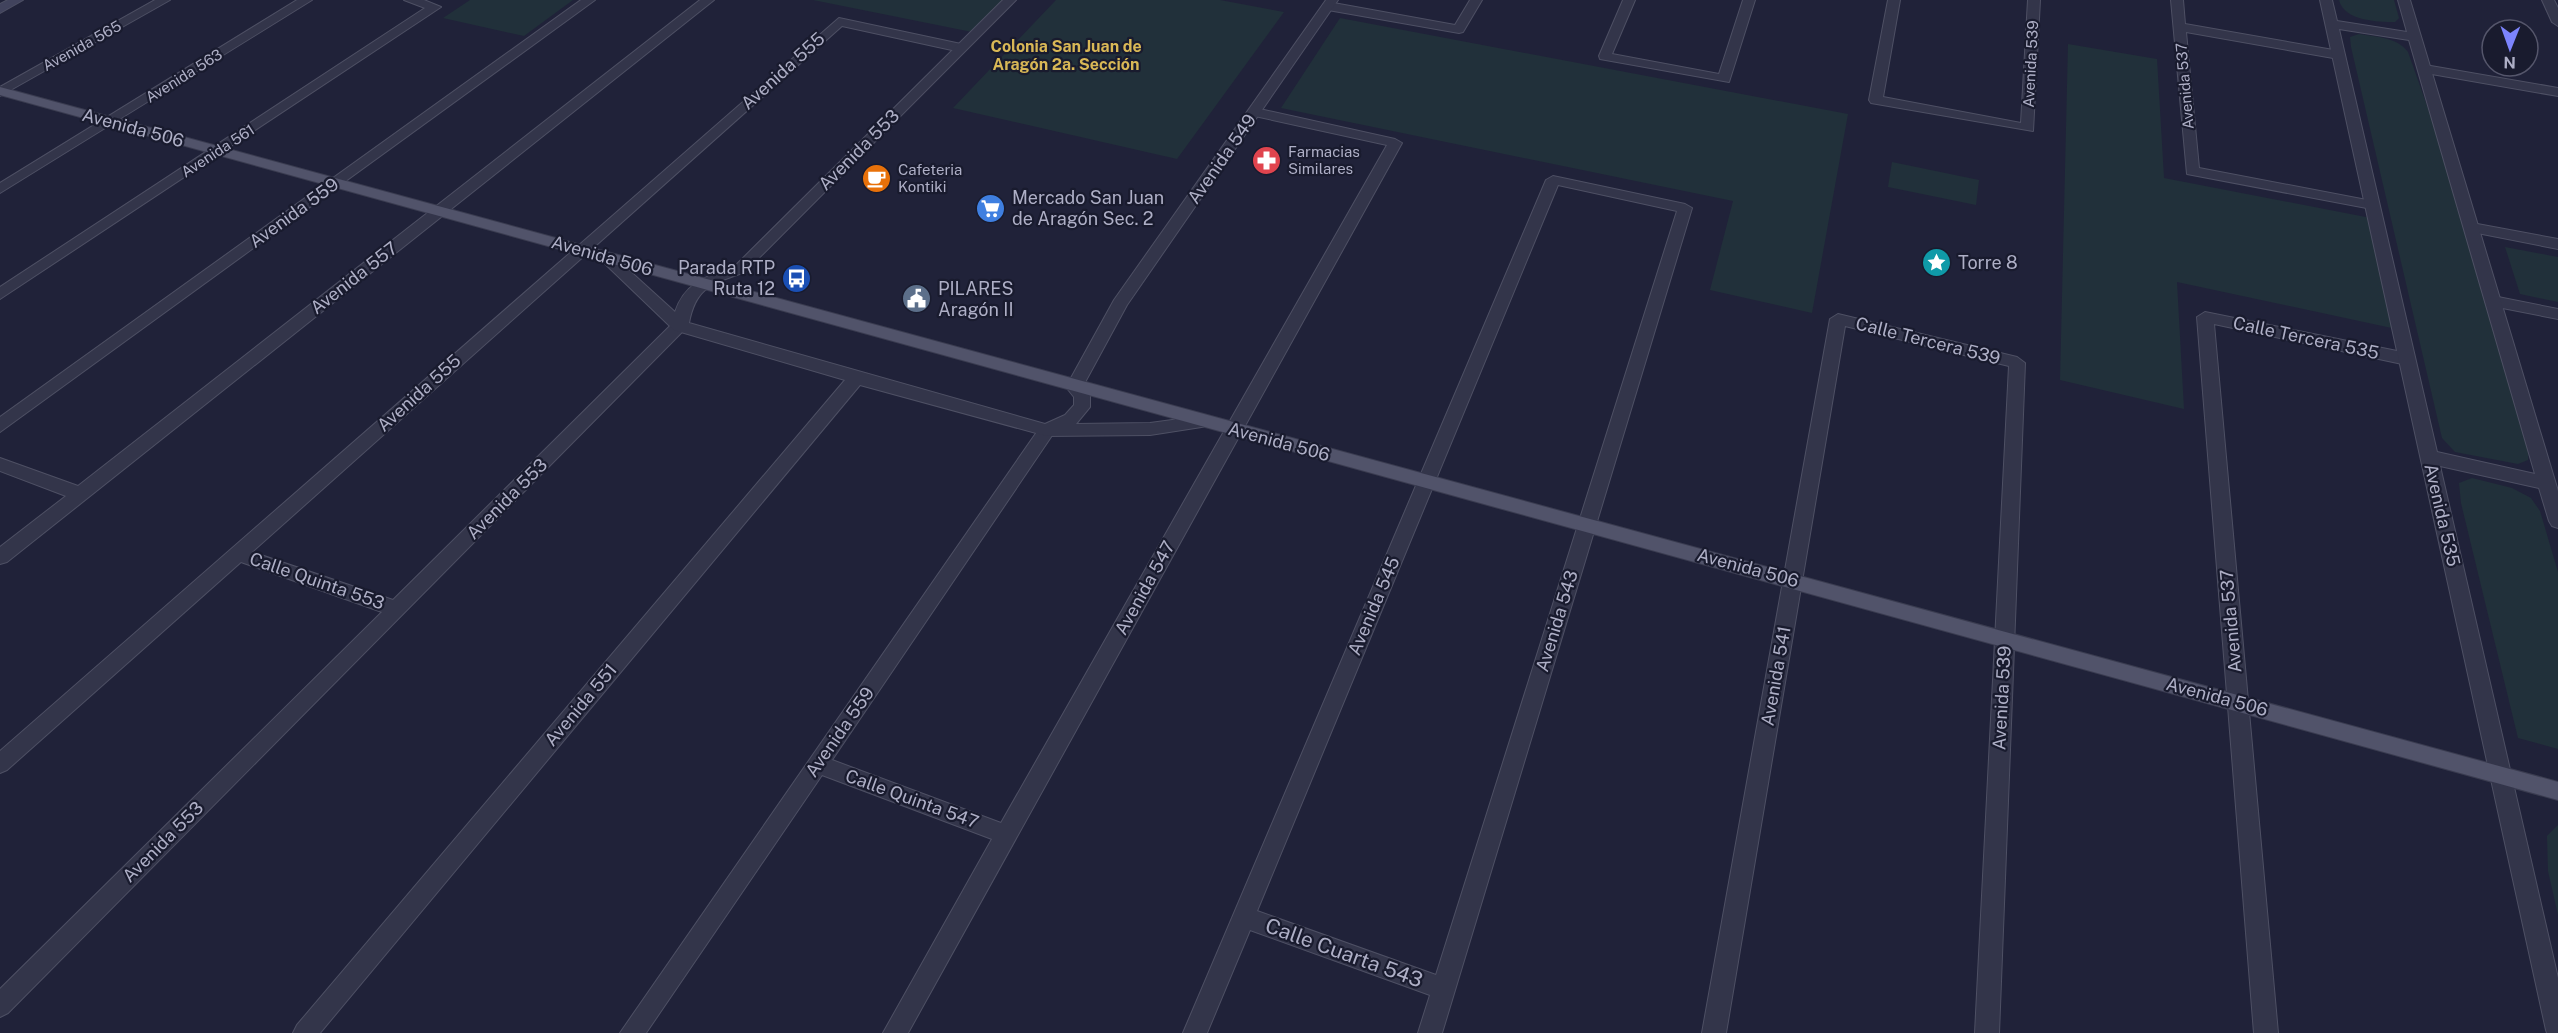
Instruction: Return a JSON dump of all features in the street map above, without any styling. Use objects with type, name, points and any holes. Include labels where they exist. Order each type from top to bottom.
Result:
[{"type":"main road","points":[[0,9],[17,0]]},
{"type":"main road","name":"Avenida 506","points":[[0,92],[605,256],[701,285],[1202,422],[1793,579],[2005,640],[2558,792]]},
{"type":"street","name":"Avenida 565","points":[[0,92],[164,0]]},
{"type":"street","name":"Avenida 563","points":[[0,189],[306,0]]},
{"type":"street","name":"Avenida 561","points":[[0,294],[435,7],[410,0]]},
{"type":"street","name":"Avenida 559","points":[[0,426],[589,0]]},
{"type":"street","name":"Avenida 557","points":[[0,557],[708,0]]},
{"type":"street","name":"Avenida 553","points":[[0,1005],[680,326],[685,299],[701,285],[740,269],[1010,0]]},
{"type":"street","points":[[1330,3],[1459,29],[1476,0]]},
{"type":"street","points":[[1629,0],[1605,56],[1724,79],[1749,0]]},
{"type":"street","name":"Avenida 539","points":[[1894,0],[1876,100],[2028,128],[2030,1]]},
{"type":"street","name":"Avenida 537","points":[[2177,0],[2192,171],[2373,205]]},
{"type":"street","name":"Avenida 535","points":[[2326,0],[2558,1030]]},
{"type":"street","points":[[2404,0],[2558,521]]},
{"type":"street","points":[[2548,0],[2558,22]]},
{"type":"street","name":"Avenida 549","points":[[1074,387],[1120,304],[1330,3]]},
{"type":"street","name":"Avenida 555","points":[[0,765],[839,22],[961,48]]},
{"type":"street","points":[[2332,24],[2415,37]]},
{"type":"street","points":[[2180,27],[2339,54]]},
{"type":"street","points":[[2425,69],[2558,92]]},
{"type":"street","name":"Avenida 547","points":[[894,1033],[1395,142],[1255,112]]},
{"type":"street","name":"Avenida 543","points":[[1430,1033],[1684,208],[1553,180]]},
{"type":"street","name":"Avenida 545","points":[[1195,1033],[1553,180]]},
{"type":"street","points":[[2472,228],[2558,244]]},
{"type":"street","points":[[605,256],[680,326],[856,378],[1047,430],[1150,429],[1202,422]]},
{"type":"street","points":[[2493,301],[2558,314]]},
{"type":"street","name":"Avenida 537","points":[[2205,317],[2266,1033]]},
{"type":"street","name":"Calle Tercera 535","points":[[2205,317],[2407,359]]},
{"type":"street","name":"Calle Tercera 539","points":[[1838,319],[2017,363]]},
{"type":"street","name":"Avenida 541","points":[[1714,1033],[1838,319]]},
{"type":"street","name":"Avenida 539","points":[[1987,1033],[2017,363]]},
{"type":"street","name":"Avenida 551","points":[[305,1033],[856,378]]},
{"type":"street","points":[[1047,430],[1071,419],[1082,407],[1082,396],[1074,387]]},
{"type":"street","name":"Avenida 559","points":[[632,1033],[1047,430]]},
{"type":"street","points":[[2429,457],[2547,483]]},
{"type":"street","points":[[0,464],[80,494]]},
{"type":"street","name":"Calle Quinta 553","points":[[238,554],[396,609]]},
{"type":"street","name":"Calle Quinta 547","points":[[817,764],[1006,834]]},
{"type":"street","name":"Calle Cuarta 543","points":[[1244,917],[1444,989]]},
{"type":"shaded area","points":[[470,0],[573,0],[524,36],[443,18]]},
{"type":"shaded area","points":[[813,0],[1003,0],[972,32]]},
{"type":"shaded area","points":[[1056,0],[1220,0],[1284,12],[1177,159],[953,108]]},
{"type":"shaded area","points":[[2339,0],[2394,0],[2399,18],[2395,22],[2363,19],[2347,12]]},
{"type":"shaded area","points":[[1340,18],[1848,114],[1812,313],[1710,290],[1733,201],[1281,108]]},
{"type":"shaded area","points":[[2359,34],[2398,43],[2408,52],[2474,238],[2529,448],[2528,460],[2518,464],[2455,452],[2442,438],[2351,47],[2350,37]]},
{"type":"shaded area","points":[[2068,44],[2157,59],[2164,178],[2376,219],[2401,330],[2177,282],[2184,409],[2060,380]]},
{"type":"shaded area","points":[[1892,162],[1979,180],[1976,205],[1888,187]]},
{"type":"shaded area","points":[[2505,247],[2558,257],[2558,302],[2520,294]]},
{"type":"shaded area","points":[[2472,478],[2512,488],[2531,498],[2540,511],[2558,572],[2558,749],[2518,738],[2461,503],[2459,483]]},
{"type":"shaded area","points":[[2558,825],[2558,915],[2548,871],[2547,836]]},
{"type":"place","name":"Farmacias Similares","points":[[1267,161]]},
{"type":"place","name":"Cafeteria Kontiki","points":[[877,179]]},
{"type":"place","name":"Mercado San Juan de Aragón Sec. 2","points":[[991,208]]},
{"type":"place","name":"Torre 8","points":[[1937,263]]},
{"type":"place","name":"Parada RTP Ruta 12","points":[[796,278]]},
{"type":"place","name":"PILARES Aragón II","points":[[917,299]]},
{"type":"district","name":"Colonia San Juan de Aragón 2a. Sección","points":[[1066,55]]}]
